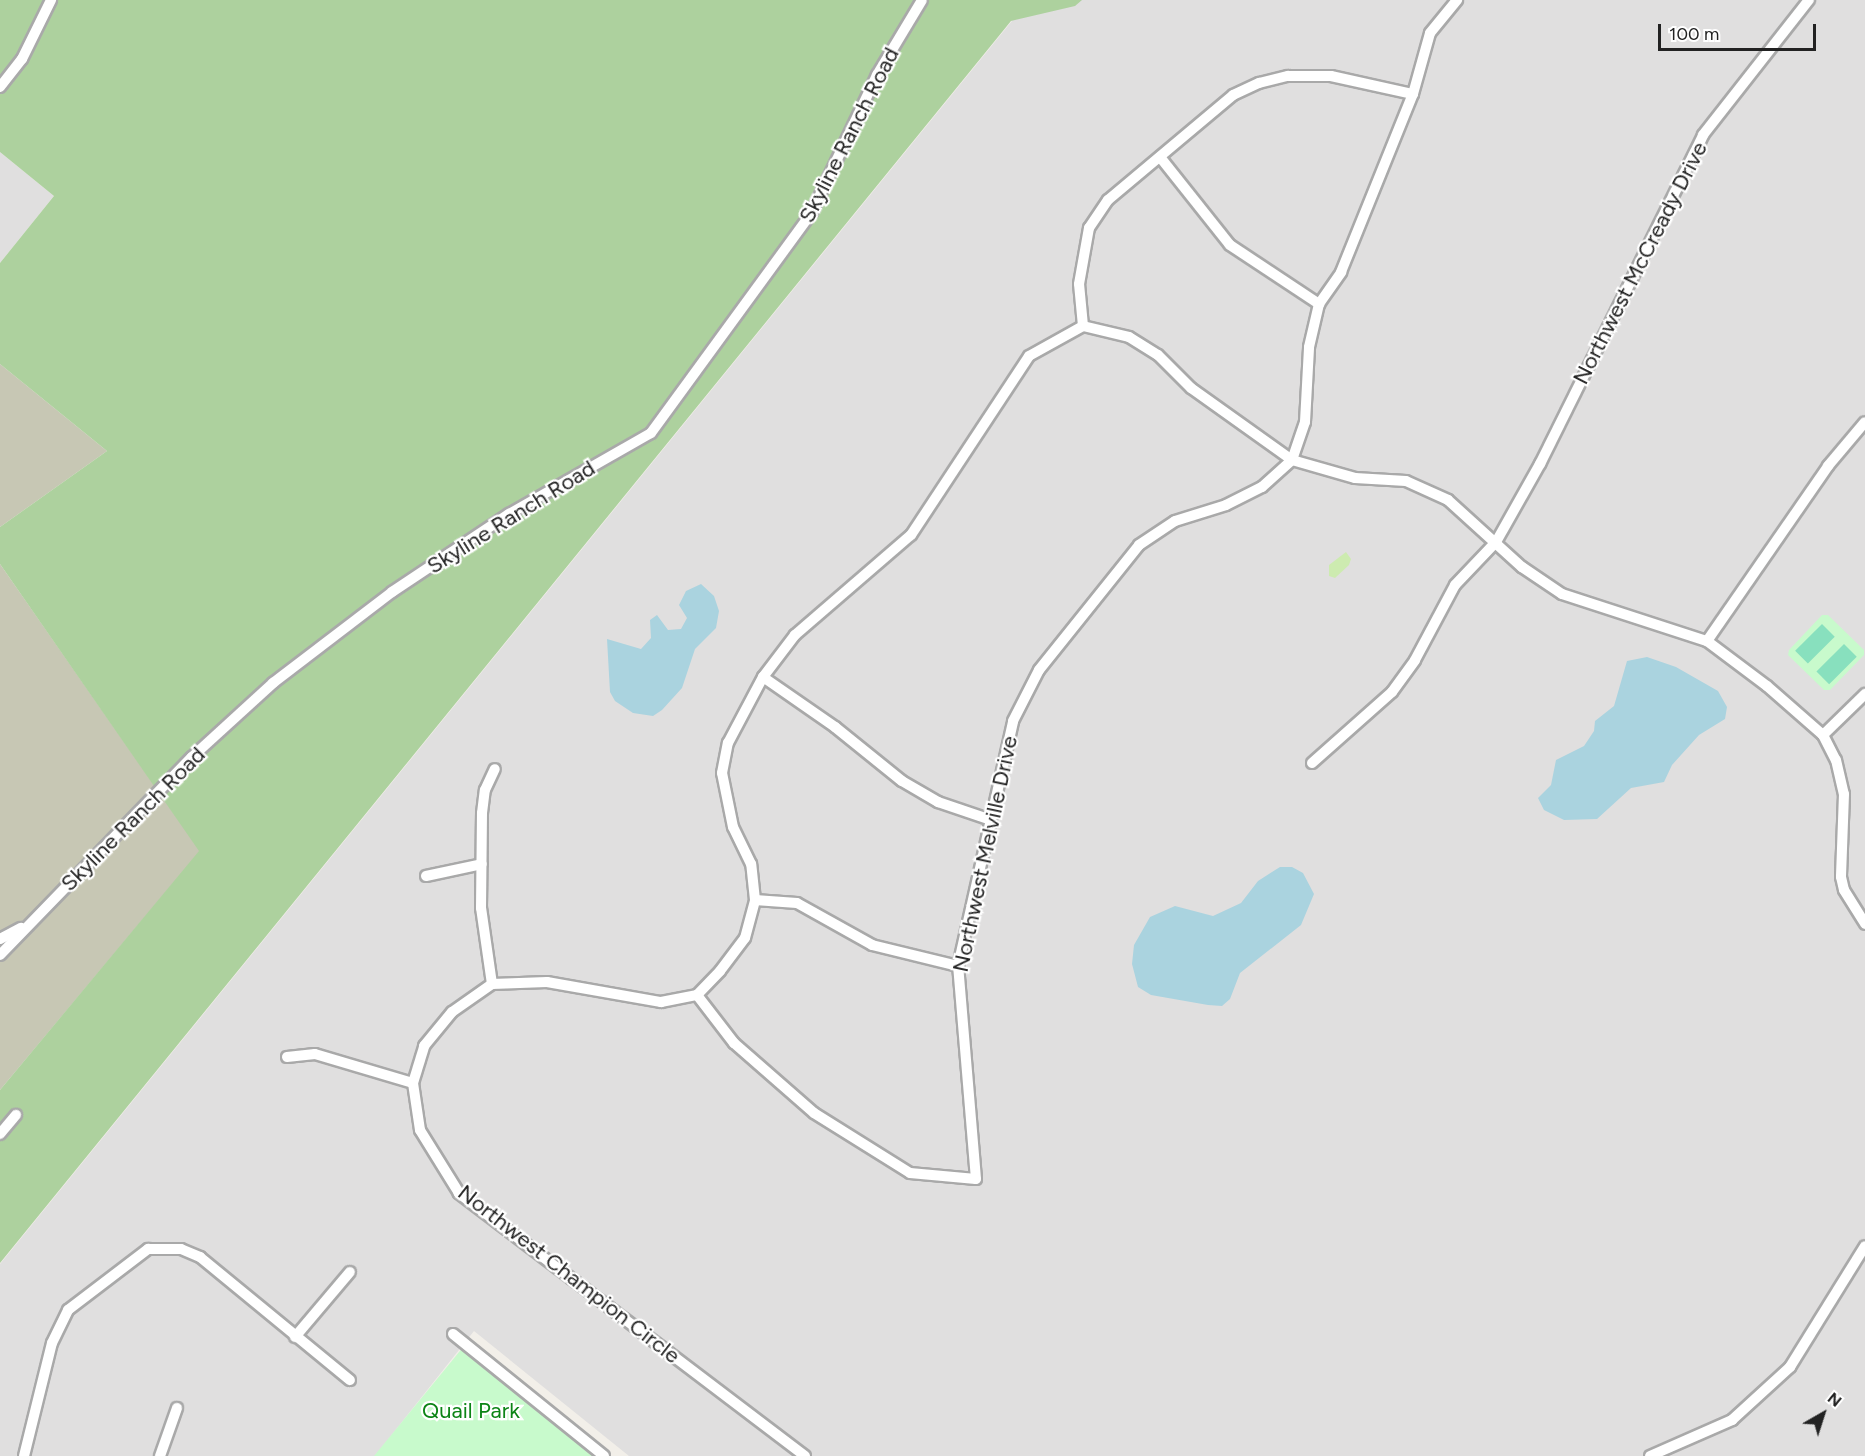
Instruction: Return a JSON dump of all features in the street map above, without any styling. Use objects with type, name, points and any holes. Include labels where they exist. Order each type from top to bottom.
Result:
[{"type":"street","points":[[0,87],[22,59],[51,0]]},
{"type":"street","name":"Skyline Ranch Road","points":[[0,955],[192,757],[273,684],[411,579],[509,514],[651,433],[812,212],[877,75],[922,0]]},
{"type":"street","points":[[1292,460],[1305,422],[1309,347],[1319,304],[1341,273],[1413,94],[1430,33],[1457,0]]},
{"type":"street","name":"Northwest McCready Drive","points":[[1312,763],[1392,692],[1415,660],[1455,585],[1496,542],[1540,464],[1703,135],[1809,0]]},
{"type":"street","points":[[1083,326],[1079,284],[1089,228],[1108,200],[1233,95],[1259,83],[1288,76],[1331,76],[1413,94]]},
{"type":"street","points":[[1160,157],[1230,245],[1319,304]]},
{"type":"street","points":[[495,769],[485,790],[481,908],[492,984],[547,982],[661,1002],[697,995],[745,938],[755,900],[751,864],[733,827],[722,773],[728,743],[763,676],[795,635],[911,535],[1029,356],[1083,326],[1129,337],[1158,355],[1191,388],[1292,460],[1355,478],[1406,481],[1448,500],[1522,567],[1562,594],[1707,641],[1767,686],[1823,735],[1836,759],[1844,794],[1844,890],[1865,924]]},
{"type":"street","points":[[1707,641],[1827,466],[1865,422]]},
{"type":"street","name":"Northwest Melville Drive","points":[[697,995],[734,1043],[814,1113],[910,1173],[976,1179],[958,966],[988,819],[1013,721],[1038,670],[1139,545],[1175,521],[1226,505],[1262,487],[1292,460]]},
{"type":"street","points":[[763,676],[835,727],[902,781],[938,802],[988,819]]},
{"type":"street","points":[[1823,735],[1865,694]]},
{"type":"street","points":[[426,876],[482,864]]},
{"type":"street","points":[[755,900],[796,903],[872,945],[958,966]]},
{"type":"street","points":[[0,939],[29,925]]},
{"type":"street","name":"Northwest Champion Circle","points":[[492,984],[452,1012],[424,1046],[413,1083],[420,1130],[459,1193],[805,1456]]},
{"type":"street","points":[[287,1057],[315,1054],[413,1083]]},
{"type":"street","points":[[0,1134],[16,1114]]},
{"type":"street","points":[[24,1456],[52,1344],[68,1310],[77,1299],[148,1249],[163,1246],[200,1257],[350,1380]]},
{"type":"street","points":[[1650,1456],[1732,1420],[1790,1367],[1865,1246]]},
{"type":"street","points":[[295,1337],[350,1272]]},
{"type":"street","points":[[453,1334],[604,1456]]},
{"type":"street","points":[[160,1456],[177,1408]]},
{"type":"shaded area","points":[[1029,0],[1865,0],[1865,1456],[629,1456],[474,1331],[375,1456],[0,1456],[0,1264]]},
{"type":"shaded area","points":[[0,152],[54,196],[0,263]]},
{"type":"shaded area","points":[[0,364],[107,451],[0,527]]},
{"type":"shaded area","points":[[0,564],[200,851],[0,1090]]},
{"type":"green space","points":[[0,0],[1082,0],[1075,6],[1011,21],[0,1263],[0,1090],[199,851],[0,564],[0,527],[107,451],[0,364],[0,263],[54,196],[0,152]]},
{"type":"green space","points":[[1346,552],[1351,559],[1349,565],[1335,578],[1329,576],[1329,565]]},
{"type":"green space","points":[[1822,615],[1828,615],[1864,650],[1864,655],[1830,690],[1824,690],[1788,655],[1789,650]]},
{"type":"green space","points":[[1822,624],[1835,637],[1808,664],[1795,651]]},
{"type":"green space","points":[[1844,644],[1857,657],[1829,684],[1816,672]]},
{"type":"green space","name":"Quail Park","points":[[464,1346],[601,1456],[374,1456]]},
{"type":"water","points":[[701,584],[714,596],[719,611],[716,628],[695,649],[682,688],[662,710],[653,716],[633,713],[615,701],[610,692],[607,639],[641,649],[651,638],[650,620],[657,615],[668,630],[681,629],[687,618],[679,605],[686,591]]},
{"type":"water","points":[[1647,657],[1676,667],[1718,691],[1727,707],[1725,719],[1699,735],[1672,765],[1664,782],[1631,788],[1597,819],[1564,820],[1544,810],[1538,798],[1551,785],[1556,760],[1584,746],[1594,731],[1595,721],[1614,706],[1627,661]]},
{"type":"water","points":[[1280,867],[1292,867],[1303,873],[1314,894],[1301,925],[1240,973],[1230,999],[1222,1006],[1151,995],[1138,987],[1132,964],[1134,945],[1150,917],[1175,906],[1213,916],[1241,903],[1258,881]]}]
